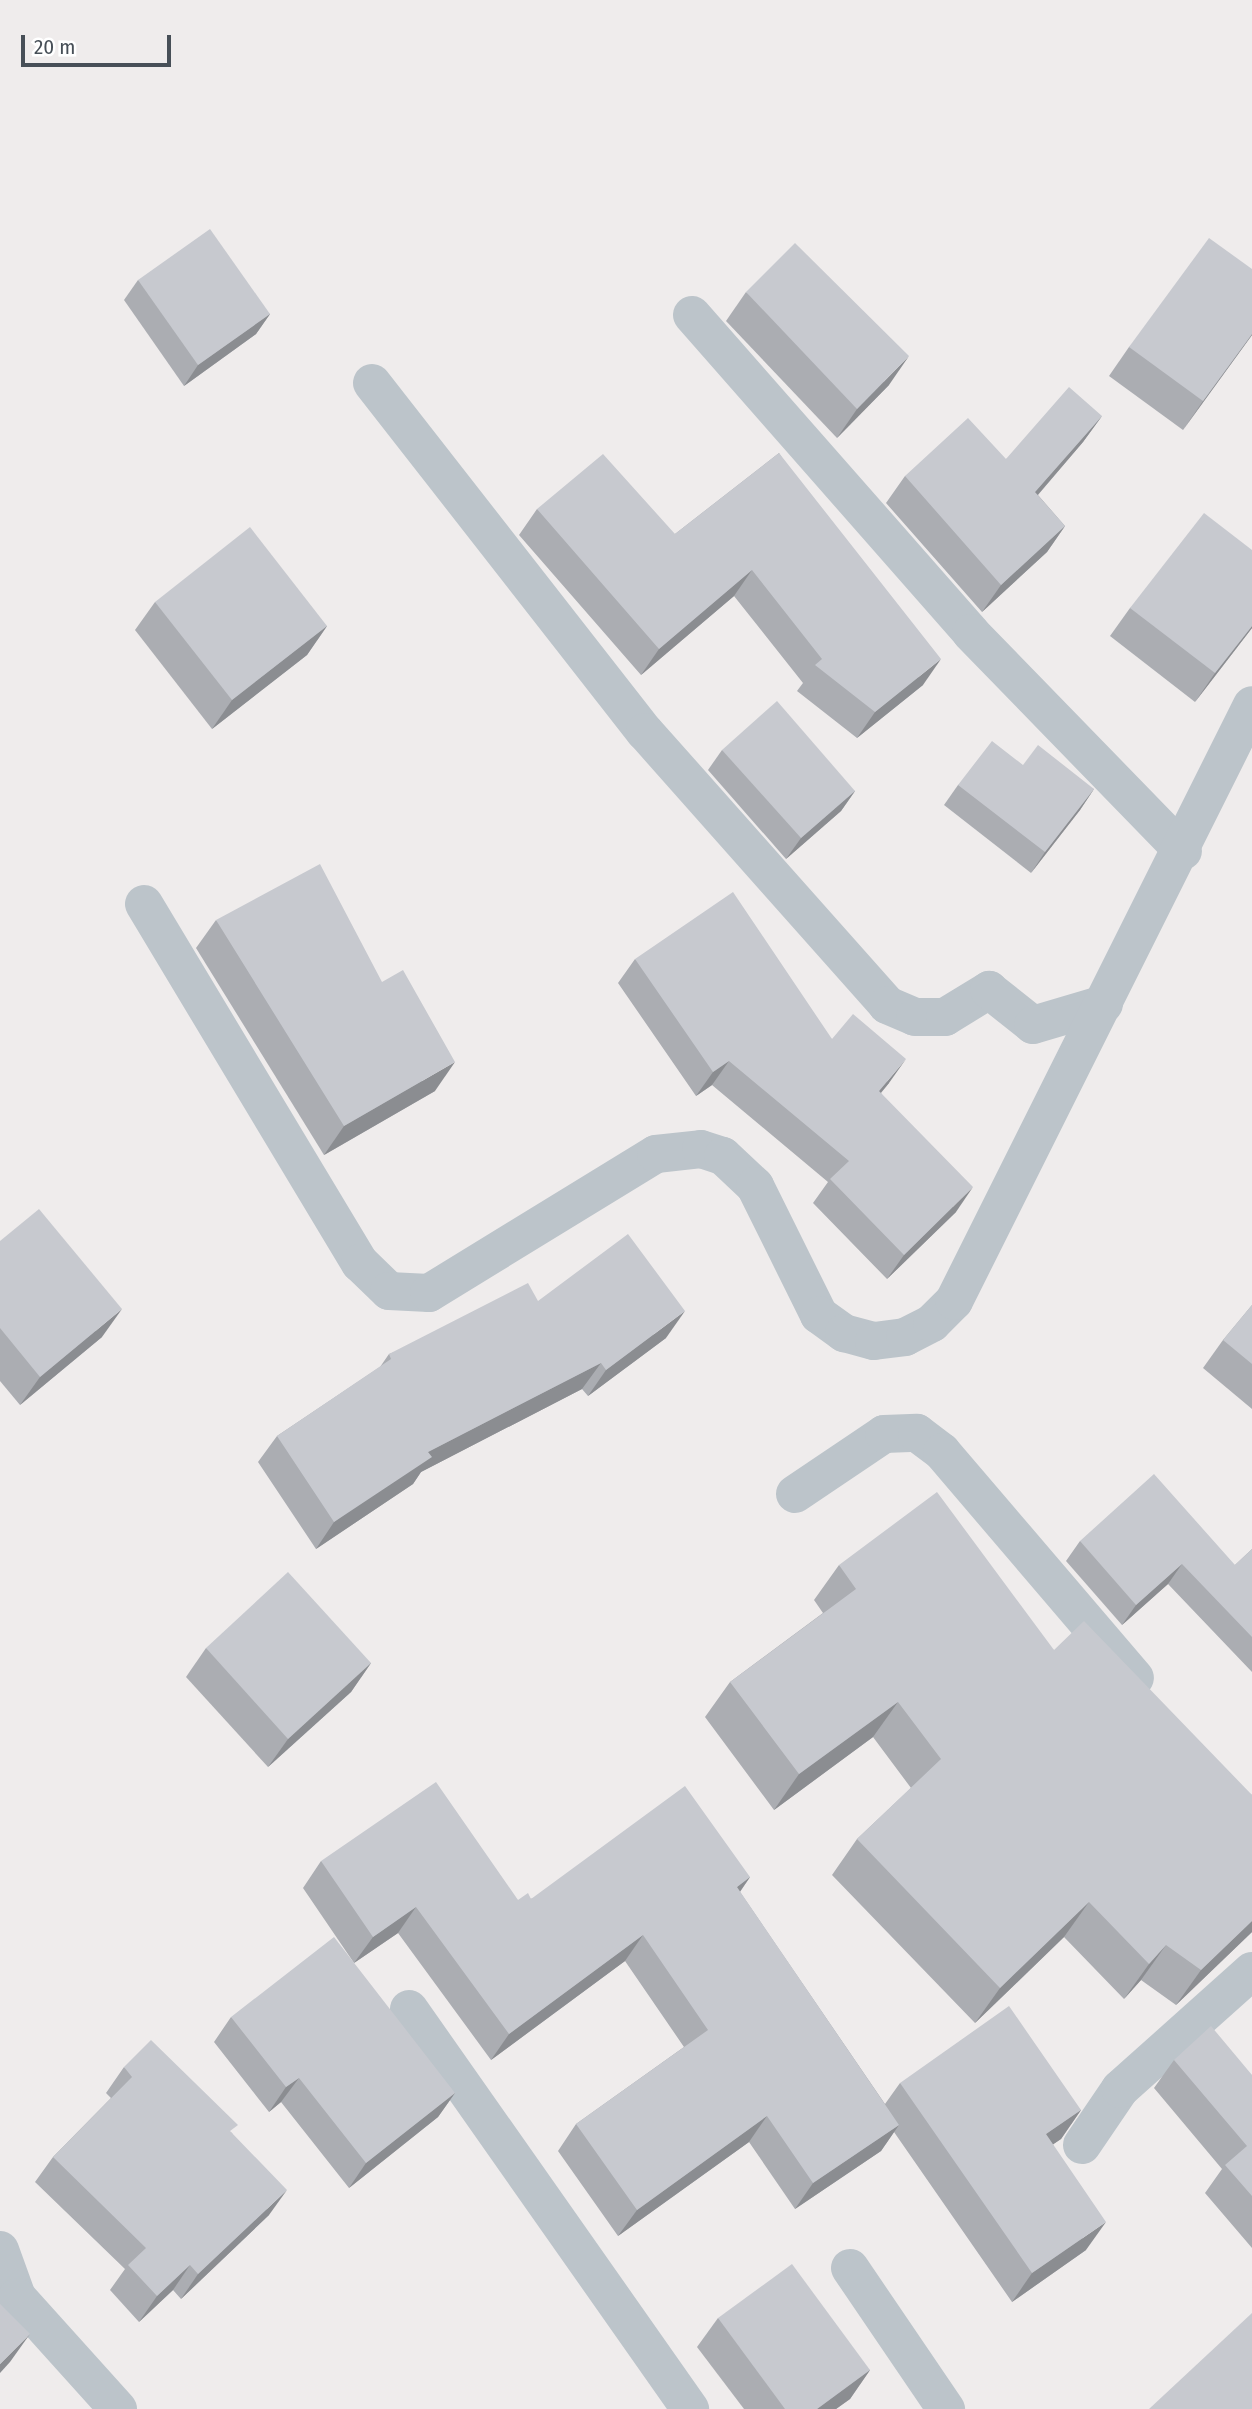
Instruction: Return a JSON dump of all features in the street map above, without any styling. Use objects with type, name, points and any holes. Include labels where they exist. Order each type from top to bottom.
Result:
[{"type":"street","points":[[692,315],[979,642],[1183,851]]},
{"type":"street","points":[[372,383],[645,732],[887,1004],[915,1017],[945,1017],[989,990],[1033,1025],[1104,1004]]},
{"type":"street","points":[[144,904],[372,1280],[408,1295],[446,1284],[656,1154],[701,1149],[732,1163],[755,1186],[819,1315],[844,1333],[874,1340],[905,1337],[932,1324],[954,1301],[1183,851],[1252,705]]},
{"type":"street","points":[[795,1494],[884,1434],[908,1432],[931,1441],[1157,1703]]},
{"type":"street","points":[[1082,2145],[1120,2089],[1252,1971]]},
{"type":"street","points":[[409,2009],[690,2409]]},
{"type":"street","points":[[0,2250],[17,2297],[118,2409]]},
{"type":"street","points":[[850,2268],[946,2409]]},
{"type":"building","points":[[210,229],[270,314],[198,365],[138,280]]},
{"type":"building","points":[[1209,238],[1252,269],[1252,334],[1203,401],[1129,347]]},
{"type":"building","points":[[795,243],[909,356],[857,409],[746,292]]},
{"type":"building","points":[[1069,387],[1102,416],[1035,492],[1065,526],[1001,585],[905,476],[968,418],[1006,459]]},
{"type":"building","points":[[779,453],[941,659],[875,712],[815,665],[822,659],[752,570],[659,649],[537,509],[603,454],[675,534]]},
{"type":"building","points":[[1204,513],[1252,550],[1252,626],[1215,673],[1130,608]]},
{"type":"building","points":[[250,527],[327,626],[232,700],[155,602]]},
{"type":"building","points":[[777,701],[855,791],[801,838],[722,750]]},
{"type":"building","points":[[992,741],[1023,765],[1038,745],[1094,789],[1045,852],[958,785]]},
{"type":"building","points":[[320,864],[382,982],[403,970],[455,1062],[344,1126],[216,920]]},
{"type":"building","points":[[733,892],[832,1039],[853,1014],[906,1059],[879,1091],[973,1187],[904,1255],[830,1179],[849,1161],[729,1061],[713,1072],[635,959]]},
{"type":"building","points":[[39,1209],[122,1309],[40,1377],[0,1328],[0,1241]]},
{"type":"building","points":[[628,1234],[685,1311],[606,1370],[601,1363],[428,1452],[432,1457],[334,1522],[277,1436],[391,1359],[389,1354],[528,1283],[538,1301]]},
{"type":"building","points":[[1252,1305],[1252,1364],[1223,1340]]},
{"type":"building","points":[[1154,1474],[1235,1565],[1252,1549],[1252,1637],[1182,1564],[1136,1605],[1080,1541]]},
{"type":"building","points":[[937,1492],[1054,1650],[1084,1621],[1252,1795],[1252,1921],[1201,1970],[1166,1945],[1149,1964],[1089,1902],[1000,1988],[857,1839],[941,1759],[898,1702],[799,1774],[730,1682],[856,1589],[839,1565]]},
{"type":"building","points":[[288,1572],[371,1663],[288,1739],[206,1648]]},
{"type":"building","points":[[436,1782],[518,1900],[528,1893],[531,1899],[685,1786],[750,1877],[737,1887],[899,2125],[813,2183],[767,2116],[637,2210],[576,2124],[708,2030],[643,1935],[509,2034],[416,1907],[373,1937],[321,1861]]},
{"type":"building","points":[[334,1937],[455,2093],[366,2163],[299,2078],[286,2087],[231,2017]]},
{"type":"building","points":[[1009,2006],[1081,2110],[1046,2134],[1106,2222],[1032,2273],[900,2083]]},
{"type":"building","points":[[1211,2026],[1252,2075],[1252,2196],[1225,2165],[1247,2146],[1174,2060]]},
{"type":"building","points":[[151,2040],[238,2125],[230,2131],[287,2190],[198,2274],[190,2265],[157,2296],[128,2265],[146,2248],[53,2157],[132,2077],[124,2067]]},
{"type":"building","points":[[792,2264],[870,2370],[817,2409],[785,2409],[718,2318]]},
{"type":"building","points":[[0,2304],[30,2334],[0,2364]]},
{"type":"building","points":[[1252,2313],[1252,2409],[1149,2409]]}]
